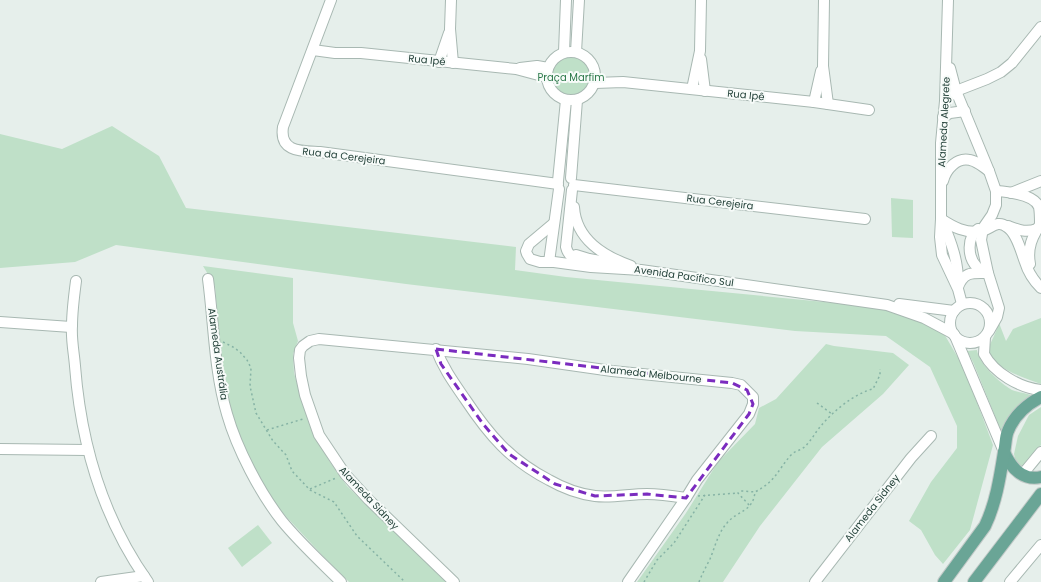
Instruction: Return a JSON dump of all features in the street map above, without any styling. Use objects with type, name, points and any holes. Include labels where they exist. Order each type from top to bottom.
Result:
[{"type":"main road","points":[[945,581],[985,526],[992,510],[1008,431],[1014,421],[1031,402],[1041,397]]},
{"type":"main road","points":[[1004,452],[1008,461],[1022,475],[1034,478],[1041,477]]},
{"type":"main road","points":[[974,582],[1041,494]]},
{"type":"street","name":"Rua da Cerejeira","points":[[331,0],[283,127],[283,139],[291,148],[298,151],[320,152],[566,186]]},
{"type":"street","points":[[451,0],[450,29],[453,63]]},
{"type":"street","points":[[564,52],[566,0]]},
{"type":"street","points":[[576,52],[579,0]]},
{"type":"street","points":[[702,0],[700,51],[705,91]]},
{"type":"street","points":[[824,0],[823,66],[828,104]]},
{"type":"street","name":"Alameda Alegrete","points":[[941,219],[941,143],[945,101],[948,0]]},
{"type":"street","points":[[945,101],[956,91],[987,80],[1001,72],[1012,63],[1041,27]]},
{"type":"street","points":[[439,62],[450,29]]},
{"type":"street","name":"Rua Ipê","points":[[314,47],[335,53],[361,53],[516,69],[536,66],[547,73]]},
{"type":"street","points":[[692,89],[700,51]]},
{"type":"street","points":[[564,52],[576,52],[589,59],[593,65],[595,72],[595,83],[590,92],[577,100],[566,100],[560,98],[550,89],[547,73],[554,58],[564,52]]},
{"type":"street","name":"Alameda Alegrete","points":[[946,57],[956,91],[996,191],[996,205],[992,215],[981,229]]},
{"type":"street","points":[[814,102],[823,66]]},
{"type":"street","name":"Rua Ipê","points":[[595,72],[623,82]]},
{"type":"street","name":"Rua Ipê","points":[[595,83],[623,82],[814,102],[869,110]]},
{"type":"street","points":[[566,100],[566,247],[569,255],[577,261],[641,270]]},
{"type":"street","points":[[552,262],[566,186],[577,100]]},
{"type":"street","points":[[943,117],[948,113],[955,111],[965,111]]},
{"type":"street","name":"Alameda Alegrete","points":[[942,187],[948,169],[960,161],[970,159],[977,162],[989,171]]},
{"type":"street","points":[[1010,193],[1041,181]]},
{"type":"street","points":[[566,186],[579,228],[586,239],[591,244],[618,261],[641,270]]},
{"type":"street","points":[[552,262],[554,223],[566,186]]},
{"type":"street","name":"Rua Cerejeira","points":[[566,186],[865,219]]},
{"type":"street","points":[[996,191],[1021,195],[1033,199],[1039,208],[1040,225],[1031,240],[1029,251],[1030,265],[1038,285]]},
{"type":"street","points":[[574,209],[572,242],[573,252],[589,259],[641,270]]},
{"type":"street","points":[[941,219],[959,229],[981,229],[995,224],[1028,232],[1040,225]]},
{"type":"street","points":[[941,219],[952,243],[955,254],[958,289],[962,304]]},
{"type":"street","name":"Avenida Pacífico Sul","points":[[554,223],[531,241],[527,247],[527,254],[530,259],[536,262],[552,262],[591,267],[641,270],[887,305],[901,305],[954,311]]},
{"type":"street","points":[[1006,226],[1013,234],[1022,252],[1025,263],[1038,285]]},
{"type":"street","points":[[954,335],[967,342],[974,343],[980,340],[987,334],[998,313],[999,308],[988,273],[981,240],[981,229]]},
{"type":"street","points":[[958,289],[964,276],[970,273],[988,273]]},
{"type":"street","name":"Alameda Austrália","points":[[208,279],[220,381],[227,414],[238,445],[270,505],[303,545],[341,582]]},
{"type":"street","points":[[76,281],[72,327],[76,384],[87,450],[104,500],[115,526],[146,579],[101,582]]},
{"type":"street","points":[[1004,452],[950,324],[954,311],[962,304],[978,304],[983,307],[988,312],[990,318],[984,354],[994,367],[1018,383],[1041,390]]},
{"type":"street","name":"Avenida Pacífico Sul","points":[[887,305],[924,318],[954,335]]},
{"type":"street","points":[[0,322],[72,327]]},
{"type":"street","name":"Alameda Melbourne","points":[[319,339],[528,358],[612,370],[741,385],[748,390],[752,396],[752,410],[697,480],[628,582]]},
{"type":"street","name":"Alameda Sidney","points":[[319,339],[303,346],[300,350],[299,358],[302,382],[319,435],[345,474],[369,500],[454,582]]},
{"type":"street","points":[[436,349],[442,364],[453,382],[499,445],[537,475],[566,488],[596,496],[647,494],[686,498]]},
{"type":"street","name":"Alameda Sidney","points":[[815,582],[911,458],[931,436]]},
{"type":"street","points":[[0,449],[87,450]]},
{"type":"street","points":[[1022,475],[1041,452]]},
{"type":"street","points":[[1010,582],[1041,545]]},
{"type":"path","points":[[214,340],[224,342],[233,347],[247,360],[251,368],[250,386],[256,413],[273,441],[286,455],[292,471],[310,490],[334,502],[345,520],[362,542],[405,582]]},
{"type":"path","points":[[686,498],[738,493],[742,491],[755,492],[774,479],[792,454],[801,451],[821,425],[832,414],[856,396],[865,391],[873,390],[880,375],[880,369]]},
{"type":"path","points":[[817,403],[832,414]]},
{"type":"path","points":[[266,430],[313,416]]},
{"type":"path","points":[[310,490],[345,474]]},
{"type":"path","points":[[699,582],[710,559],[717,539],[727,522],[749,506],[754,500],[755,492]]},
{"type":"path","points":[[738,493],[749,506]]},
{"type":"path","points":[[644,582],[657,560],[674,543],[705,495]]},
{"type":"highlighted area","points":[[436,349],[732,383],[747,390],[753,404],[749,414],[686,498],[647,494],[595,496],[555,484],[509,454],[483,424],[441,364]]},
{"type":"green space","name":"Praça Marfim","points":[[567,57],[575,57],[582,60],[588,66],[591,77],[588,88],[582,94],[575,97],[567,97],[560,94],[554,88],[551,81],[551,73],[554,66],[560,60]]},
{"type":"green space","points":[[112,126],[159,156],[186,208],[516,247],[515,270],[566,277],[887,308],[943,332],[964,368],[993,445],[970,530],[943,564],[935,555],[921,530],[909,521],[931,482],[957,448],[957,426],[930,367],[886,336],[795,331],[406,284],[116,245],[75,262],[0,268],[0,134],[62,149]]},
{"type":"green space","points":[[891,198],[913,200],[913,238],[892,237]]},
{"type":"green space","points":[[203,266],[293,278],[293,323],[298,341],[293,354],[294,373],[305,411],[319,443],[347,486],[447,582],[349,582],[280,510],[254,471],[233,423],[222,371],[215,286]]},
{"type":"green space","points":[[1041,318],[1041,384],[1019,376],[1004,368],[991,358],[987,352],[999,323],[1006,341],[1013,329]]},
{"type":"green space","points":[[826,344],[893,353],[909,365],[883,394],[822,447],[760,526],[723,582],[637,582],[686,513],[718,462],[755,424],[759,408],[776,399]]},
{"type":"green space","points":[[977,350],[986,367],[1002,383],[1012,390],[1031,395],[1014,411],[1001,431],[973,362],[967,351]]},
{"type":"green space","points":[[1041,407],[1041,445],[1022,469],[1016,463],[1014,454],[1018,436],[1029,415]]},
{"type":"green space","points":[[258,525],[272,543],[242,567],[228,548]]}]
